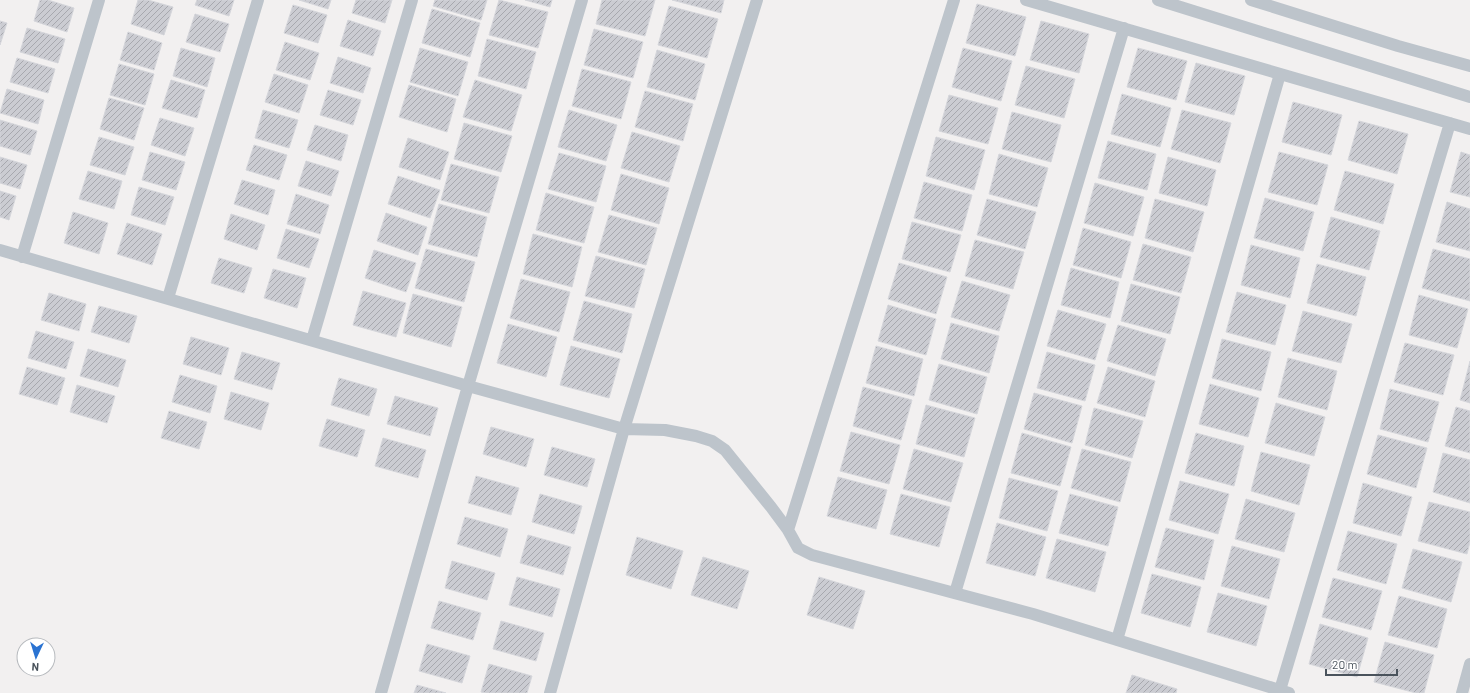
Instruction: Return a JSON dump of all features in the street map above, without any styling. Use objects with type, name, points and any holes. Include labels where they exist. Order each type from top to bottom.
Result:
[{"type":"lane","points":[[22,256],[99,0]]},
{"type":"lane","points":[[168,298],[258,0]]},
{"type":"lane","points":[[312,340],[412,0]]},
{"type":"lane","points":[[381,693],[468,386],[582,0]]},
{"type":"lane","points":[[550,693],[624,429],[757,0]]},
{"type":"lane","points":[[788,530],[954,0]]},
{"type":"lane","points":[[1026,0],[1470,129]]},
{"type":"lane","points":[[1158,0],[1470,96]]},
{"type":"lane","points":[[1251,0],[1398,46],[1470,66]]},
{"type":"lane","points":[[955,593],[1124,28]]},
{"type":"lane","points":[[1117,640],[1280,74]]},
{"type":"lane","points":[[0,250],[468,386],[624,429],[665,430],[696,436],[712,441],[725,450],[735,461],[788,530],[798,548],[812,555],[1033,614],[1284,692],[1450,123]]},
{"type":"lane","points":[[1462,693],[1470,664]]},
{"type":"building","points":[[40,0],[48,0],[74,8],[67,32],[34,21]]},
{"type":"building","points":[[138,0],[148,0],[173,7],[164,35],[131,24]]},
{"type":"building","points":[[197,0],[234,0],[229,16],[195,5]]},
{"type":"building","points":[[299,0],[331,0],[328,9]]},
{"type":"building","points":[[356,0],[392,0],[385,23],[352,13]]},
{"type":"building","points":[[435,0],[487,0],[481,20],[433,6]]},
{"type":"building","points":[[499,0],[548,12],[538,48],[489,35]]},
{"type":"building","points":[[525,0],[552,0],[550,7]]},
{"type":"building","points":[[602,0],[655,0],[645,36],[596,24]]},
{"type":"building","points":[[672,0],[724,0],[721,13]]},
{"type":"building","points":[[977,4],[1026,17],[1015,56],[966,43]]},
{"type":"building","points":[[293,5],[327,15],[318,43],[284,33]]},
{"type":"building","points":[[669,6],[718,19],[707,58],[658,45]]},
{"type":"building","points":[[432,9],[480,23],[470,57],[422,43]]},
{"type":"building","points":[[195,14],[229,24],[220,52],[186,42]]},
{"type":"building","points":[[348,20],[381,31],[373,56],[340,46]]},
{"type":"building","points":[[0,21],[7,23],[0,45]]},
{"type":"building","points":[[1041,21],[1089,34],[1079,73],[1030,60]]},
{"type":"building","points":[[27,28],[65,39],[58,63],[20,52]]},
{"type":"building","points":[[594,29],[643,42],[633,78],[584,65]]},
{"type":"building","points":[[128,32],[162,43],[154,70],[120,60]]},
{"type":"building","points":[[487,39],[536,52],[526,89],[478,76]]},
{"type":"building","points":[[285,42],[319,53],[310,80],[276,70]]},
{"type":"building","points":[[181,48],[215,58],[207,87],[173,76]]},
{"type":"building","points":[[420,48],[468,62],[458,96],[410,82]]},
{"type":"building","points":[[963,48],[1012,61],[1001,101],[952,87]]},
{"type":"building","points":[[1138,48],[1187,61],[1176,100],[1127,87]]},
{"type":"building","points":[[657,50],[705,64],[695,100],[647,87]]},
{"type":"building","points":[[338,57],[371,68],[363,93],[330,83]]},
{"type":"building","points":[[17,58],[55,69],[48,93],[10,82]]},
{"type":"building","points":[[1196,63],[1245,76],[1234,115],[1185,102]]},
{"type":"building","points":[[119,64],[154,74],[145,105],[110,95]]},
{"type":"building","points":[[1026,66],[1075,79],[1064,118],[1015,105]]},
{"type":"building","points":[[582,69],[631,82],[621,119],[572,106]]},
{"type":"building","points":[[274,74],[308,85],[299,113],[265,102]]},
{"type":"building","points":[[171,80],[205,90],[197,118],[162,108]]},
{"type":"building","points":[[475,80],[522,95],[511,131],[463,117]]},
{"type":"building","points":[[409,85],[456,99],[447,132],[399,117]]},
{"type":"building","points":[[7,89],[44,100],[38,124],[0,113]]},
{"type":"building","points":[[328,90],[361,100],[353,125],[320,115]]},
{"type":"building","points":[[645,91],[693,104],[683,141],[635,127]]},
{"type":"building","points":[[1122,94],[1171,108],[1160,147],[1111,134]]},
{"type":"building","points":[[949,95],[998,108],[988,144],[939,131]]},
{"type":"building","points":[[109,98],[144,108],[134,140],[100,129]]},
{"type":"building","points":[[1293,102],[1342,115],[1331,155],[1282,142]]},
{"type":"building","points":[[263,110],[298,120],[289,148],[255,138]]},
{"type":"building","points":[[569,110],[617,125],[606,161],[558,147]]},
{"type":"building","points":[[1182,110],[1231,123],[1220,163],[1171,149]]},
{"type":"building","points":[[1012,112],[1061,125],[1051,162],[1002,149]]},
{"type":"building","points":[[160,118],[194,128],[185,156],[151,145]]},
{"type":"building","points":[[0,120],[37,131],[30,155],[0,146]]},
{"type":"building","points":[[1359,121],[1408,134],[1397,174],[1348,160]]},
{"type":"building","points":[[464,123],[512,136],[501,172],[454,159]]},
{"type":"building","points":[[315,125],[348,135],[341,161],[307,150]]},
{"type":"building","points":[[632,132],[680,146],[669,182],[621,168]]},
{"type":"building","points":[[99,137],[134,147],[125,175],[90,165]]},
{"type":"building","points":[[936,137],[985,150],[974,190],[926,176]]},
{"type":"building","points":[[408,138],[449,152],[440,180],[399,167]]},
{"type":"building","points":[[1108,141],[1156,154],[1147,190],[1098,178]]},
{"type":"building","points":[[254,145],[287,155],[279,180],[246,170]]},
{"type":"building","points":[[150,152],[185,162],[176,190],[142,180]]},
{"type":"building","points":[[1279,152],[1328,165],[1317,205],[1268,192]]},
{"type":"building","points":[[1461,152],[1470,155],[1470,197],[1450,192]]},
{"type":"building","points":[[559,153],[606,166],[596,202],[548,189]]},
{"type":"building","points":[[999,154],[1048,168],[1037,207],[989,194]]},
{"type":"building","points":[[0,157],[27,165],[20,189],[0,183]]},
{"type":"building","points":[[1168,157],[1216,170],[1207,206],[1159,193]]},
{"type":"building","points":[[306,161],[339,171],[331,196],[298,186]]},
{"type":"building","points":[[451,164],[499,177],[489,213],[441,200]]},
{"type":"building","points":[[88,171],[122,181],[114,209],[79,199]]},
{"type":"building","points":[[1345,171],[1394,184],[1383,224],[1334,210]]},
{"type":"building","points":[[621,174],[669,188],[659,224],[611,210]]},
{"type":"building","points":[[398,176],[440,190],[430,218],[388,204]]},
{"type":"building","points":[[242,180],[275,190],[268,215],[234,204]]},
{"type":"building","points":[[924,182],[972,195],[962,231],[914,218]]},
{"type":"building","points":[[1095,183],[1144,197],[1133,236],[1084,223]]},
{"type":"building","points":[[139,187],[174,197],[165,225],[131,215]]},
{"type":"building","points":[[0,191],[16,196],[9,220],[0,217]]},
{"type":"building","points":[[546,193],[594,207],[584,243],[536,230]]},
{"type":"building","points":[[296,194],[329,205],[320,234],[287,224]]},
{"type":"building","points":[[1265,198],[1314,212],[1303,251],[1254,238]]},
{"type":"building","points":[[987,199],[1036,212],[1025,249],[977,235]]},
{"type":"building","points":[[1155,199],[1204,212],[1193,252],[1145,238]]},
{"type":"building","points":[[1447,202],[1470,209],[1470,251],[1436,242]]},
{"type":"building","points":[[439,204],[487,217],[477,257],[428,244]]},
{"type":"building","points":[[73,212],[108,223],[99,254],[64,243]]},
{"type":"building","points":[[386,213],[427,227],[418,255],[377,241]]},
{"type":"building","points":[[231,214],[265,225],[257,250],[224,239]]},
{"type":"building","points":[[609,215],[657,228],[646,265],[598,252]]},
{"type":"building","points":[[1331,217],[1380,231],[1369,270],[1320,257]]},
{"type":"building","points":[[912,222],[961,235],[950,272],[902,259]]},
{"type":"building","points":[[127,223],[162,234],[152,265],[117,254]]},
{"type":"building","points":[[1083,228],[1131,242],[1121,278],[1073,265]]},
{"type":"building","points":[[286,229],[319,239],[309,268],[277,258]]},
{"type":"building","points":[[533,234],[582,247],[572,287],[523,274]]},
{"type":"building","points":[[975,240],[1024,252],[1013,289],[965,276]]},
{"type":"building","points":[[1143,244],[1191,257],[1181,293],[1133,280]]},
{"type":"building","points":[[1251,245],[1300,258],[1290,298],[1241,285]]},
{"type":"building","points":[[426,249],[475,262],[464,302],[415,288]]},
{"type":"building","points":[[1433,249],[1470,259],[1470,301],[1422,288]]},
{"type":"building","points":[[374,250],[416,263],[406,292],[365,278]]},
{"type":"building","points":[[596,256],[645,269],[634,308],[585,296]]},
{"type":"building","points":[[219,258],[252,268],[244,293],[211,283]]},
{"type":"building","points":[[899,263],[947,277],[936,314],[888,299]]},
{"type":"building","points":[[1317,264],[1366,277],[1356,316],[1307,303]]},
{"type":"building","points":[[1071,268],[1119,282],[1110,318],[1061,305]]},
{"type":"building","points":[[273,269],[306,278],[297,308],[264,298]]},
{"type":"building","points":[[521,279],[570,292],[559,332],[510,318]]},
{"type":"building","points":[[962,281],[1010,295],[999,331],[951,317]]},
{"type":"building","points":[[1131,284],[1180,297],[1170,334],[1121,321]]},
{"type":"building","points":[[363,291],[406,303],[396,337],[353,325]]},
{"type":"building","points":[[1237,292],[1286,305],[1275,345],[1226,332]]},
{"type":"building","points":[[49,293],[86,304],[79,331],[41,320]]},
{"type":"building","points":[[413,294],[462,307],[451,347],[403,333]]},
{"type":"building","points":[[1419,295],[1468,309],[1457,348],[1409,335]]},
{"type":"building","points":[[584,301],[632,314],[622,353],[573,340]]},
{"type":"building","points":[[888,305],[936,319],[926,355],[878,341]]},
{"type":"building","points":[[99,306],[137,316],[129,343],[91,332]]},
{"type":"building","points":[[1058,310],[1106,324],[1095,360],[1047,346]]},
{"type":"building","points":[[1303,311],[1352,324],[1341,363],[1292,351]]},
{"type":"building","points":[[951,323],[999,336],[989,373],[941,359]]},
{"type":"building","points":[[508,324],[557,337],[546,377],[497,363]]},
{"type":"building","points":[[1118,325],[1166,339],[1155,376],[1107,361]]},
{"type":"building","points":[[36,331],[74,342],[66,369],[28,358]]},
{"type":"building","points":[[191,337],[229,348],[221,375],[183,364]]},
{"type":"building","points":[[1222,339],[1271,352],[1261,391],[1212,378]]},
{"type":"building","points":[[1405,343],[1454,355],[1443,395],[1394,382]]},
{"type":"building","points":[[571,346],[620,359],[609,398],[560,385]]},
{"type":"building","points":[[876,346],[923,359],[914,396],[866,383]]},
{"type":"building","points":[[88,349],[126,360],[118,387],[80,376]]},
{"type":"building","points":[[242,352],[280,363],[272,390],[234,379]]},
{"type":"building","points":[[1047,352],[1095,365],[1085,401],[1037,388]]},
{"type":"building","points":[[1288,358],[1337,371],[1327,410],[1278,397]]},
{"type":"building","points":[[1470,361],[1470,403],[1460,400]]},
{"type":"building","points":[[939,364],[987,377],[977,414],[929,400]]},
{"type":"building","points":[[27,367],[65,378],[57,405],[19,394]]},
{"type":"building","points":[[1108,367],[1155,381],[1145,417],[1097,403]]},
{"type":"building","points":[[180,375],[217,386],[210,413],[172,402]]},
{"type":"building","points":[[339,378],[377,389],[369,416],[331,405]]},
{"type":"building","points":[[1210,384],[1259,398],[1248,437],[1199,424]]},
{"type":"building","points":[[77,385],[115,396],[107,423],[70,412]]},
{"type":"building","points":[[863,387],[912,400],[901,440],[853,426]]},
{"type":"building","points":[[1390,389],[1439,402],[1428,442],[1380,429]]},
{"type":"building","points":[[231,392],[269,403],[261,430],[224,419]]},
{"type":"building","points":[[1034,393],[1082,406],[1072,443],[1024,429]]},
{"type":"building","points":[[395,396],[438,408],[430,436],[387,424]]},
{"type":"building","points":[[1276,403],[1325,417],[1314,456],[1265,443]]},
{"type":"building","points":[[926,405],[975,418],[964,457],[916,444]]},
{"type":"building","points":[[1456,407],[1470,411],[1470,453],[1445,446]]},
{"type":"building","points":[[1094,408],[1143,421],[1132,458],[1085,445]]},
{"type":"building","points":[[169,411],[207,422],[199,449],[161,438]]},
{"type":"building","points":[[327,419],[365,430],[357,457],[319,446]]},
{"type":"building","points":[[491,427],[534,439],[526,467],[483,454]]},
{"type":"building","points":[[851,432],[900,445],[889,484],[840,471]]},
{"type":"building","points":[[1022,433],[1071,447],[1060,486],[1011,473]]},
{"type":"building","points":[[1196,433],[1244,446],[1234,486],[1185,473]]},
{"type":"building","points":[[1378,435],[1427,448],[1416,488],[1367,474]]},
{"type":"building","points":[[383,438],[426,450],[418,478],[375,466]]},
{"type":"building","points":[[552,447],[595,459],[587,487],[544,475]]},
{"type":"building","points":[[914,449],[963,463],[951,502],[903,489]]},
{"type":"building","points":[[1082,449],[1131,462],[1120,502],[1071,488]]},
{"type":"building","points":[[1261,452],[1310,465],[1299,505],[1251,491]]},
{"type":"building","points":[[1443,453],[1470,460],[1470,503],[1433,492]]},
{"type":"building","points":[[476,476],[519,488],[511,515],[468,503]]},
{"type":"building","points":[[838,477],[887,490],[876,529],[827,516]]},
{"type":"building","points":[[1009,478],[1058,491],[1047,531],[999,518]]},
{"type":"building","points":[[1180,481],[1229,494],[1218,534],[1169,520]]},
{"type":"building","points":[[1363,483],[1412,497],[1401,536],[1353,523]]},
{"type":"building","points":[[540,494],[582,506],[574,534],[532,522]]},
{"type":"building","points":[[901,494],[950,507],[939,547],[890,534]]},
{"type":"building","points":[[1070,494],[1118,507],[1108,546],[1059,533]]},
{"type":"building","points":[[1246,499],[1295,513],[1284,552],[1235,539]]},
{"type":"building","points":[[1429,502],[1470,512],[1470,542],[1467,554],[1418,541]]},
{"type":"building","points":[[465,517],[508,529],[500,557],[457,544]]},
{"type":"building","points":[[997,523],[1046,537],[1035,576],[986,563]]},
{"type":"building","points":[[1166,528],[1214,540],[1204,580],[1155,567]]},
{"type":"building","points":[[1348,531],[1397,544],[1386,584],[1337,570]]},
{"type":"building","points":[[528,535],[571,547],[563,575],[520,563]]},
{"type":"building","points":[[637,537],[683,551],[671,589],[626,575]]},
{"type":"building","points":[[1057,539],[1106,552],[1095,592],[1046,578]]},
{"type":"building","points":[[1232,546],[1280,559],[1269,599],[1221,586]]},
{"type":"building","points":[[1413,549],[1462,562],[1451,602],[1402,588]]},
{"type":"building","points":[[703,557],[749,571],[737,609],[691,595]]},
{"type":"building","points":[[452,561],[495,573],[487,600],[445,588]]},
{"type":"building","points":[[1152,574],[1201,587],[1190,627],[1141,613]]},
{"type":"building","points":[[517,577],[560,589],[552,617],[509,605]]},
{"type":"building","points":[[819,577],[865,591],[853,629],[807,615]]},
{"type":"building","points":[[1333,578],[1382,591],[1371,630],[1322,617]]},
{"type":"building","points":[[1218,593],[1267,606],[1256,646],[1207,632]]},
{"type":"building","points":[[1399,596],[1447,609],[1437,648],[1388,635]]},
{"type":"building","points":[[439,601],[481,613],[473,640],[431,628]]},
{"type":"building","points":[[501,621],[544,633],[536,661],[493,649]]},
{"type":"building","points":[[1320,624],[1368,638],[1357,677],[1309,664]]},
{"type":"building","points":[[1385,642],[1434,655],[1424,693],[1416,693],[1374,682]]},
{"type":"building","points":[[427,644],[470,656],[462,683],[419,671]]},
{"type":"building","points":[[489,664],[532,676],[527,693],[481,692]]},
{"type":"building","points":[[1132,675],[1177,689],[1176,693],[1126,693]]},
{"type":"building","points":[[417,685],[446,693],[414,693]]}]
